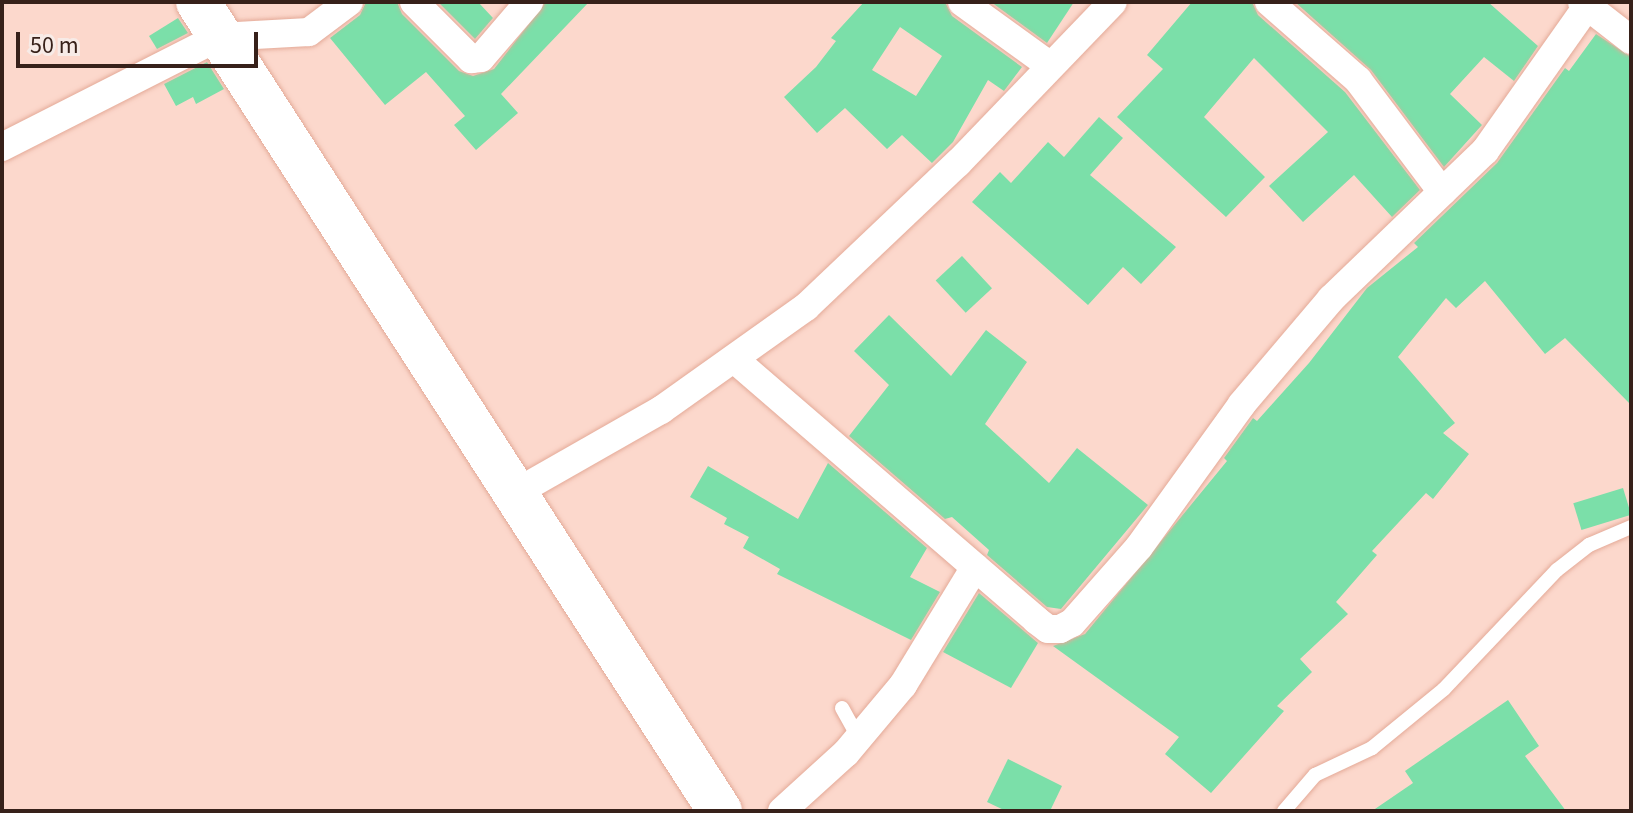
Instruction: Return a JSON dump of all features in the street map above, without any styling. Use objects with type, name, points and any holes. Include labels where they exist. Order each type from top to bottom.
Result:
[{"type":"main road","points":[[209,19],[720,811]]},
{"type":"street","points":[[2,147],[209,19],[309,32],[349,2]]},
{"type":"street","points":[[414,2],[462,55],[471,59],[481,58],[529,2]]},
{"type":"street","points":[[962,2],[1049,65]]},
{"type":"street","points":[[517,492],[661,410],[806,307],[884,235],[1113,2]]},
{"type":"street","points":[[1269,2],[1358,80],[1442,192]]},
{"type":"street","points":[[734,359],[1048,629],[1072,623],[1139,547],[1281,355],[1485,151],[1586,3],[1631,40]]},
{"type":"street","points":[[782,811],[859,739],[947,620],[975,567]]},
{"type":"lane","points":[[1284,811],[1315,775],[1372,748],[1444,689],[1557,570],[1589,545],[1631,527]]},
{"type":"lane","points":[[842,708],[859,739]]},
{"type":"building","points":[[366,2],[397,2],[402,14],[459,71],[473,76],[494,69],[546,2],[589,2],[501,94],[518,113],[476,150],[454,125],[465,116],[426,72],[385,105],[330,38],[360,15]]},
{"type":"building","points":[[438,2],[478,2],[493,18],[475,39]]},
{"type":"building","points":[[864,2],[945,2],[952,16],[1022,67],[1004,91],[988,80],[953,142],[932,163],[902,135],[887,149],[845,108],[817,133],[784,97],[816,67],[836,41],[831,38]],"holes":[[[900,27],[942,56],[916,96],[872,70]]]},
{"type":"building","points":[[991,2],[1074,2],[1047,43]]},
{"type":"building","points":[[1192,2],[1252,2],[1258,15],[1345,92],[1420,190],[1392,217],[1354,175],[1303,222],[1269,186],[1328,132],[1254,58],[1204,117],[1265,177],[1226,217],[1117,117],[1163,69],[1147,55]]},
{"type":"building","points":[[1295,2],[1488,2],[1538,46],[1514,81],[1484,57],[1450,94],[1482,125],[1444,167],[1371,70]]},
{"type":"building","points":[[178,18],[188,33],[157,49],[149,36]]},
{"type":"building","points":[[1596,34],[1631,57],[1631,405],[1565,338],[1545,354],[1485,281],[1456,308],[1446,298],[1398,357],[1455,423],[1443,433],[1469,454],[1433,499],[1426,493],[1372,551],[1377,555],[1336,602],[1348,614],[1300,659],[1312,672],[1277,706],[1284,711],[1211,793],[1165,754],[1179,737],[1053,646],[1085,634],[1227,461],[1224,458],[1253,418],[1257,421],[1309,363],[1367,288],[1418,247],[1414,243],[1497,163],[1565,68],[1569,71]]},
{"type":"building","points":[[207,62],[224,89],[196,104],[193,97],[176,106],[164,84]]},
{"type":"building","points":[[1099,117],[1123,138],[1090,175],[1176,247],[1141,284],[1123,267],[1088,305],[972,202],[1000,172],[1011,183],[1048,142],[1064,157]]},
{"type":"building","points":[[962,256],[992,288],[966,313],[936,281]]},
{"type":"building","points":[[889,315],[951,376],[986,330],[1027,362],[985,424],[1049,483],[1077,448],[1148,505],[1061,609],[1047,607],[987,555],[989,550],[952,517],[945,519],[849,436],[889,385],[854,351]]},
{"type":"building","points":[[828,463],[927,548],[910,577],[940,592],[911,640],[777,574],[780,569],[743,548],[749,537],[724,524],[727,518],[690,497],[708,466],[798,519]]},
{"type":"building","points":[[1623,488],[1631,515],[1581,530],[1573,503]]},
{"type":"building","points":[[979,593],[1038,643],[1011,688],[943,652]]},
{"type":"building","points":[[1508,700],[1539,746],[1525,756],[1566,811],[1372,811],[1413,783],[1405,771]]},
{"type":"building","points":[[1008,759],[1062,786],[1050,811],[1006,811],[987,802]]}]
